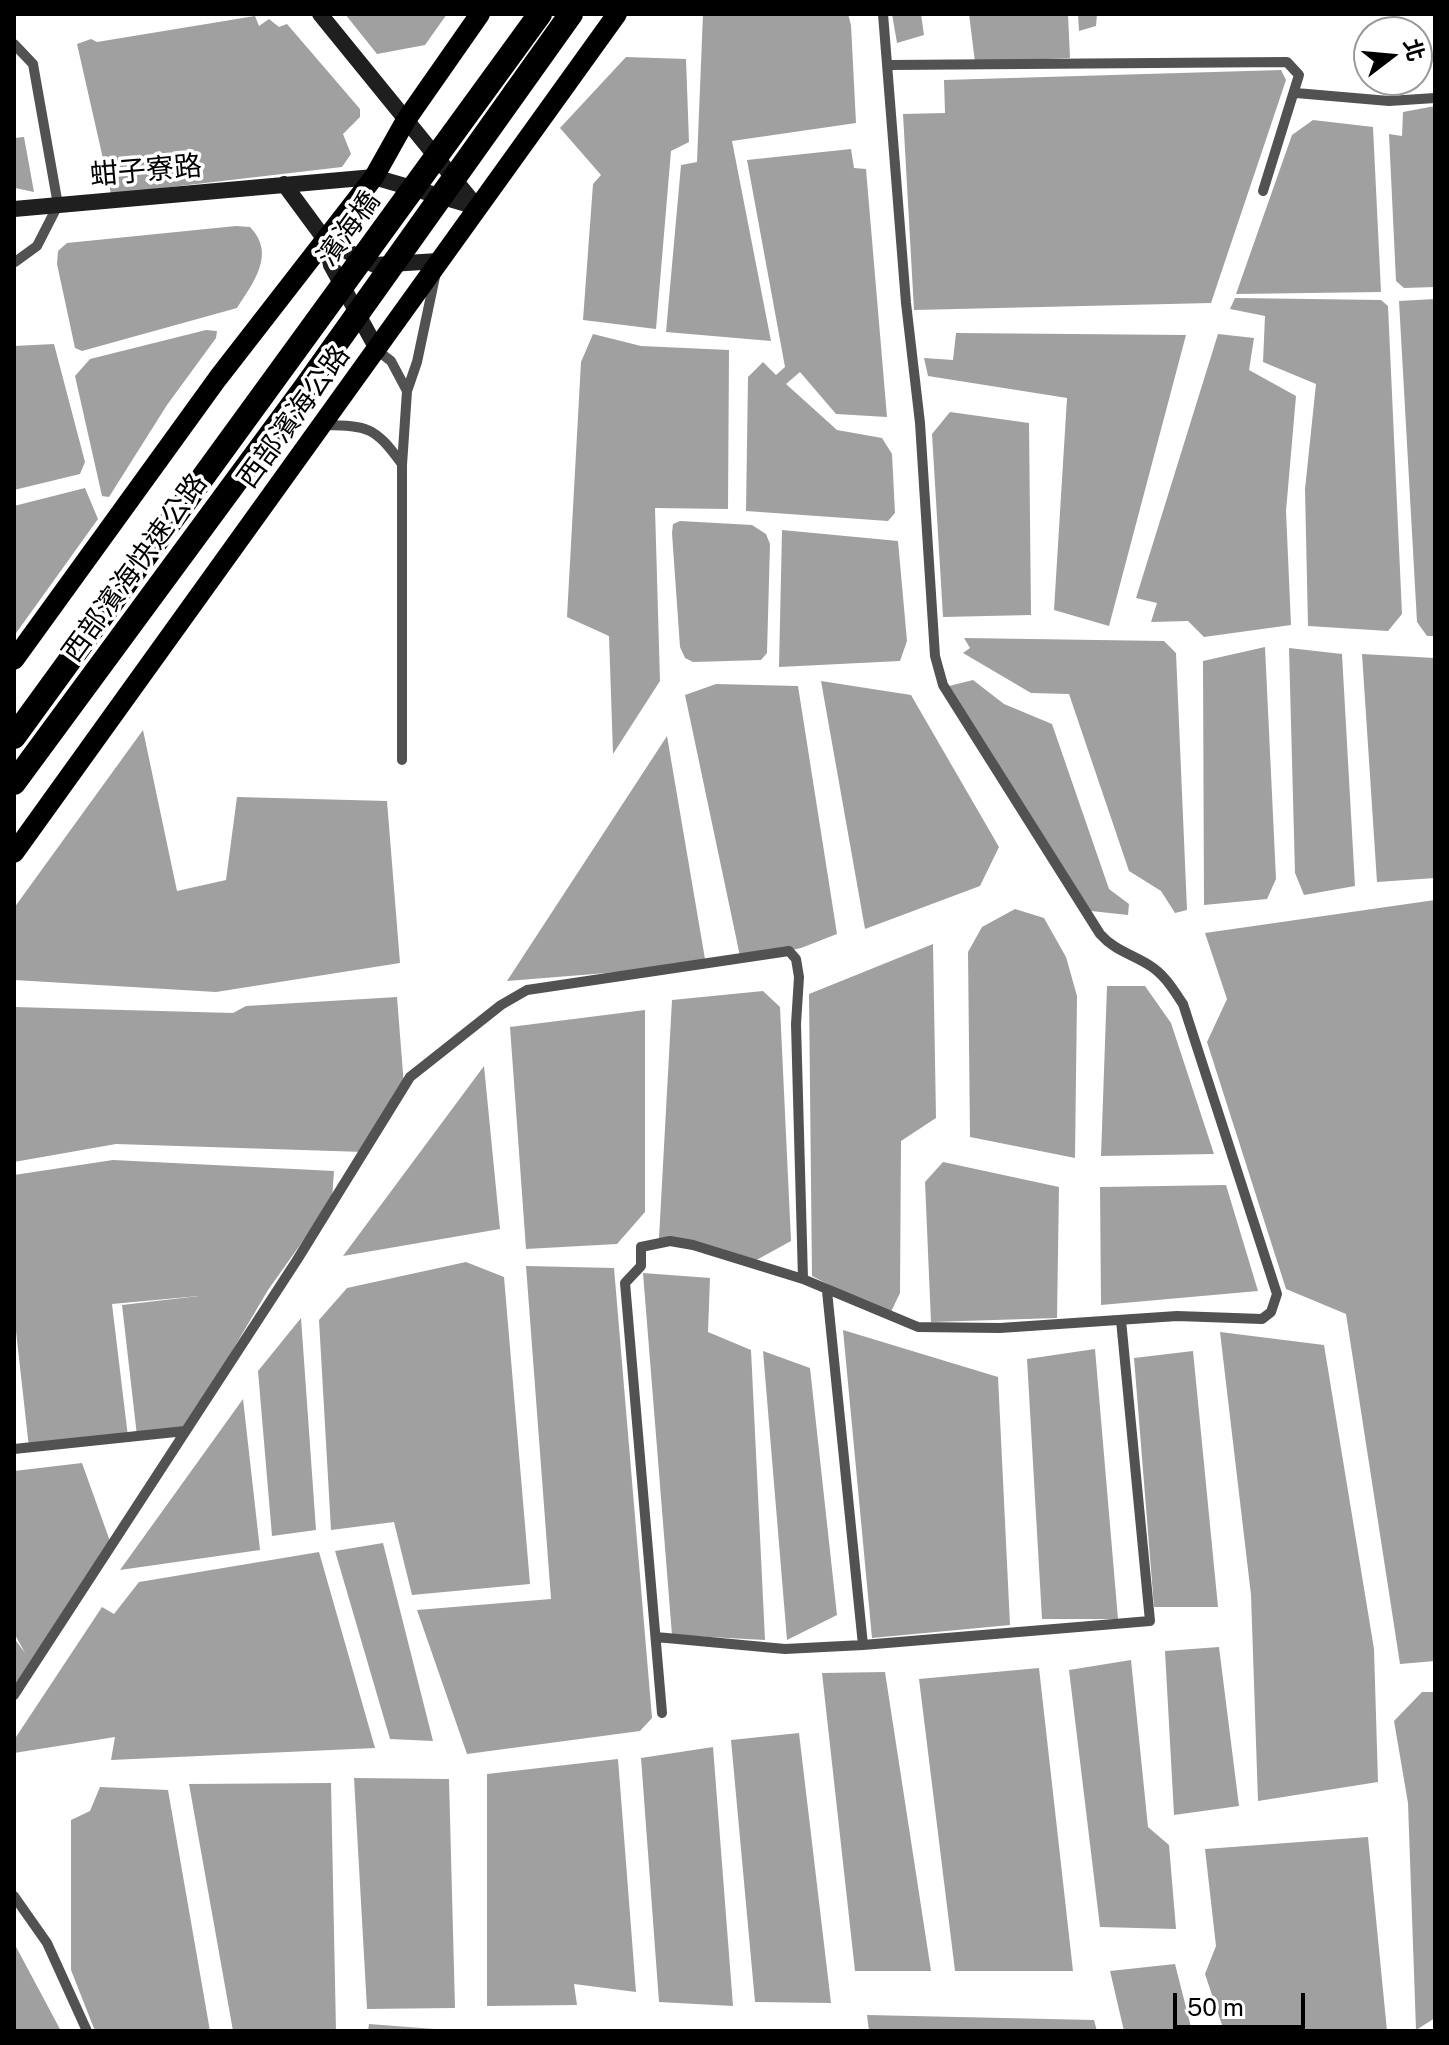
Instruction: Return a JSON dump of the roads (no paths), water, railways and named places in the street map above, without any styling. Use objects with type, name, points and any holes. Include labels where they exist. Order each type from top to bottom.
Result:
[{"type":"highway","points":[[474,128],[540,14]]},
{"type":"highway","points":[[474,128],[571,14]]},
{"type":"highway","name":"濱海橋","points":[[281,373],[474,128]]},
{"type":"highway","name":"濱海橋","points":[[304,389],[474,128]]},
{"type":"highway","name":"西部濱海快速公路","points":[[14,737],[281,373]]},
{"type":"highway","name":"西部濱海快速公路","points":[[14,783],[304,389]]},
{"type":"main road","points":[[14,660],[218,378],[374,177],[406,120],[480,14]]},
{"type":"main road","name":"西部濱海公路","points":[[14,853],[321,425],[378,351],[438,261],[617,14]]},
{"type":"street","points":[[320,14],[477,207]]},
{"type":"street","points":[[374,177],[477,207]]},
{"type":"street","name":"蚶子寮路","points":[[14,209],[374,177]]},
{"type":"street","points":[[284,184],[326,241],[331,265],[378,351]]},
{"type":"street","points":[[326,241],[375,265],[438,261]]},
{"type":"lane","points":[[662,1713],[625,1283],[641,1266],[641,1247],[670,1241],[803,1279],[918,1327],[1000,1328],[1177,1316],[1262,1319],[1271,1312],[1277,1294],[1183,1004],[1166,979],[1150,965],[1111,946],[1100,934],[943,685],[935,656],[920,423],[906,303],[890,65],[883,14]]},
{"type":"lane","points":[[14,44],[33,64],[58,205],[37,246],[15,262]]},
{"type":"lane","points":[[890,65],[1287,62],[1299,75],[1296,93],[1263,191]]},
{"type":"lane","points":[[1296,93],[1389,101],[1435,98]]},
{"type":"lane","points":[[402,760],[402,465],[407,391],[417,362],[438,261]]},
{"type":"lane","points":[[378,351],[391,361],[407,391]]},
{"type":"lane","points":[[321,425],[364,426],[385,442],[402,465]]},
{"type":"lane","points":[[14,1695],[297,1260],[410,1077],[501,1005],[527,990],[789,951],[796,959],[799,977],[796,1024],[803,1279]]},
{"type":"lane","points":[[827,1291],[863,1645]]},
{"type":"lane","points":[[656,1637],[785,1649],[1150,1621],[1121,1320]]},
{"type":"lane","points":[[14,1449],[185,1431]]},
{"type":"lane","points":[[14,1896],[47,1943],[87,2031]]}]
